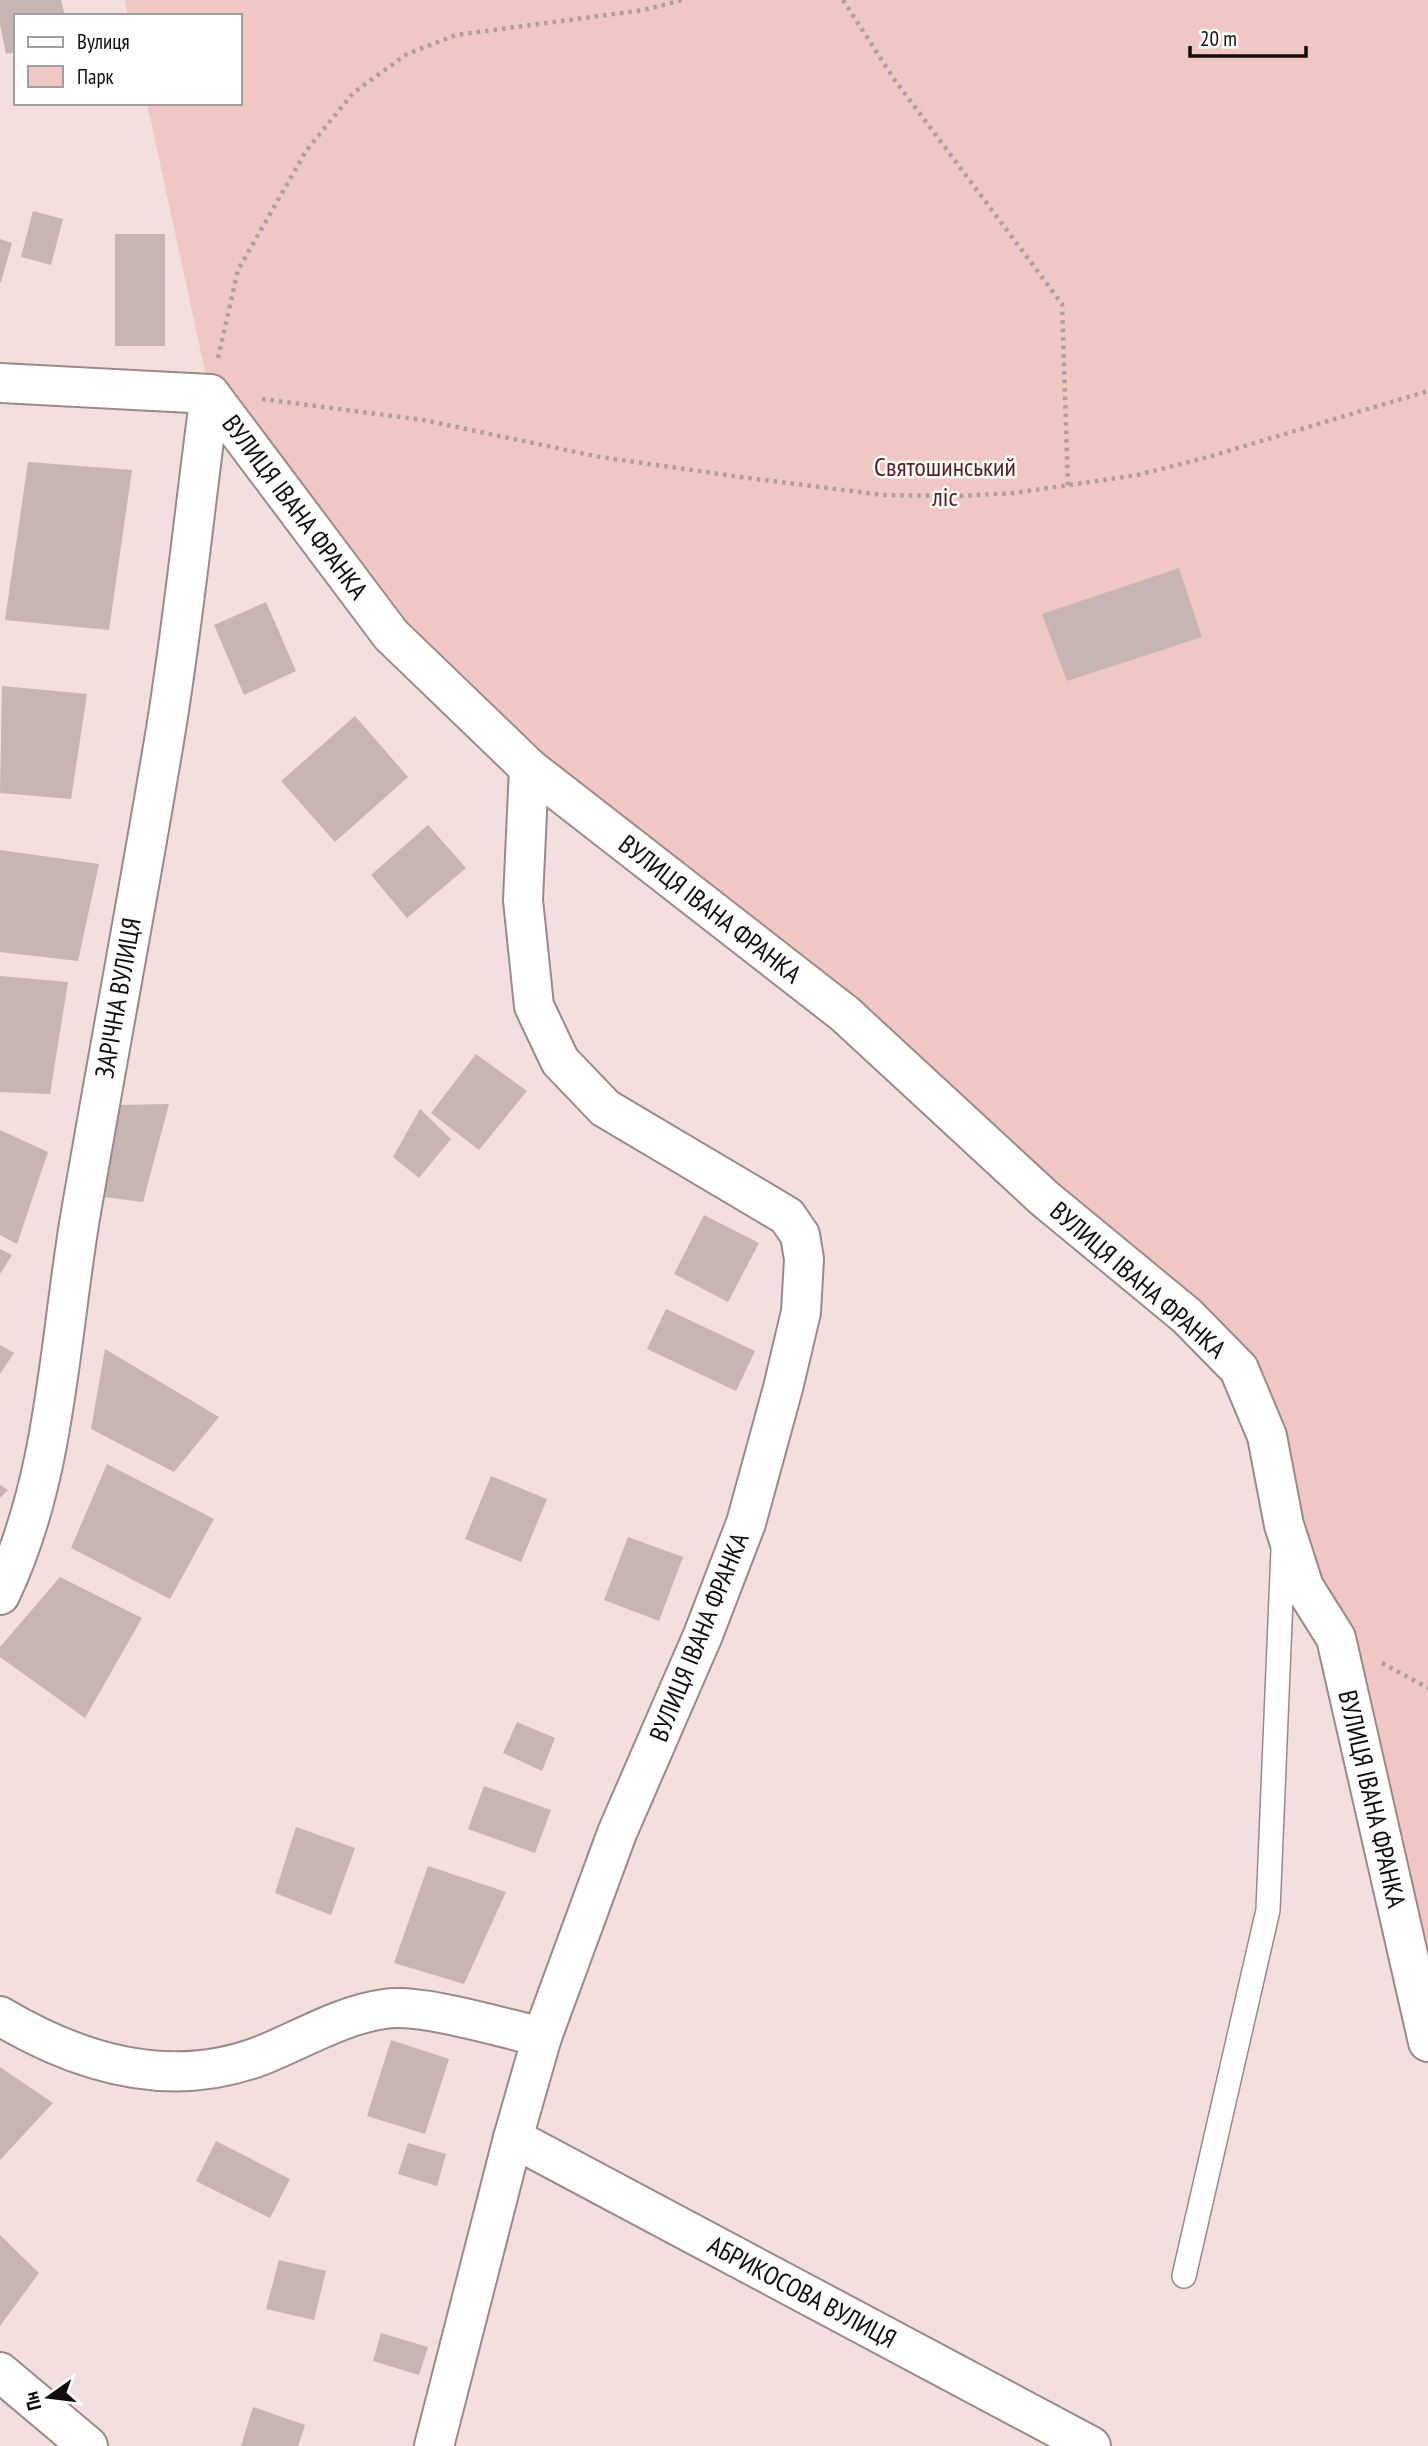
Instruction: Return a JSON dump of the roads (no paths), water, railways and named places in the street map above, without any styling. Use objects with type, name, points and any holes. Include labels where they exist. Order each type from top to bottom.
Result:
[{"type":"street","name":"ВУЛИЦЯ ІВАНА ФРАНКА","points":[[0,383],[209,394],[391,635],[529,768],[845,1014],[1044,1198],[1196,1325],[1239,1369],[1267,1436],[1284,1525],[1304,1587],[1336,1638],[1428,2042]]},
{"type":"street","name":"ЗАРІЧНА ВУЛИЦЯ","points":[[0,1595],[14,1567],[34,1499],[52,1415],[76,1244],[166,725],[209,394]]},
{"type":"street","name":"ВУЛИЦЯ ІВАНА ФРАНКА","points":[[433,2446],[542,2037],[617,1833],[703,1635],[746,1524],[801,1312],[804,1259],[800,1235],[787,1216],[605,1108],[560,1061],[534,1006],[523,900],[529,768]]},
{"type":"street","points":[[0,2016],[34,2036],[95,2060],[160,2072],[193,2071],[232,2064],[262,2055],[354,2016],[386,2008],[424,2011],[542,2037]]},
{"type":"street","name":"АБРИКОСОВА ВУЛИЦЯ","points":[[513,2138],[1091,2446]]},
{"type":"street","points":[[0,2372],[88,2446]]},
{"type":"lane","points":[[1184,2276],[1268,1910],[1284,1525]]},
{"type":"park label","name":"Святошинський ліс","points":[[945,482]]}]
